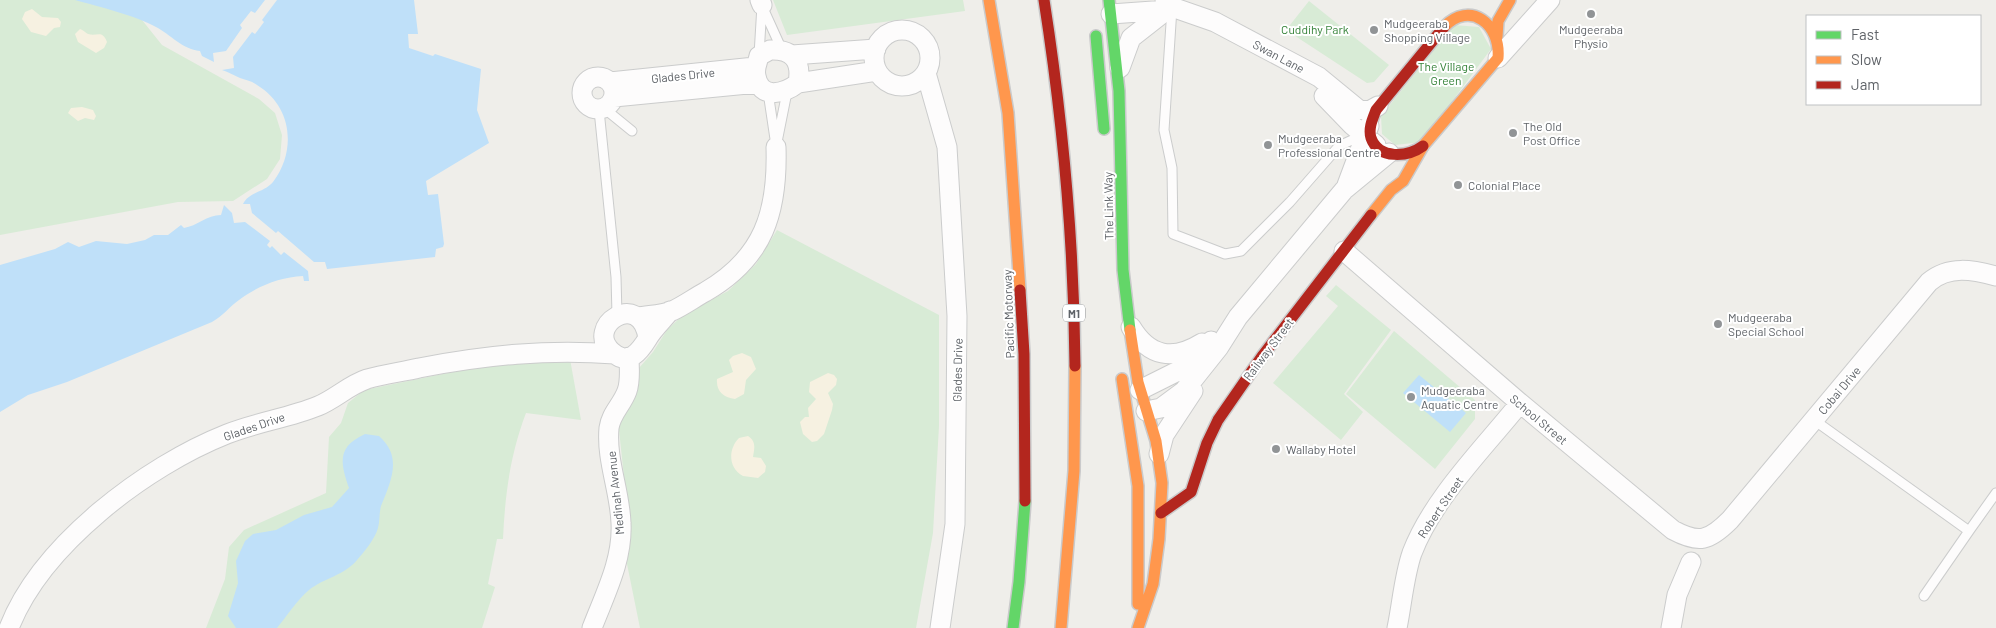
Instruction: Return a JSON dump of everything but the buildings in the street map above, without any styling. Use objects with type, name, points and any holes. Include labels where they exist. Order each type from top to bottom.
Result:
[{"type":"main road","name":"Pacific Motorway","points":[[988,0],[1012,149],[1024,354],[1026,480],[1019,582],[1013,628]]},
{"type":"main road","name":"M1","points":[[1044,0],[1060,109],[1073,278],[1076,378],[1073,483],[1061,628]]},
{"type":"main road","points":[[1498,58],[1498,21],[1510,0]]},
{"type":"main road","name":"The Link Way","points":[[1105,6],[1118,73],[1123,270],[1133,396],[1146,411]]},
{"type":"main road","points":[[1381,144],[1450,19],[1462,9],[1483,7]]},
{"type":"main road","points":[[1462,9],[1487,21],[1497,37]]},
{"type":"main road","points":[[1095,25],[1104,142]]},
{"type":"main road","name":"Railway Street","points":[[1161,513],[1191,492],[1205,449],[1218,420],[1260,360],[1391,190],[1403,181],[1423,146],[1498,58]]},
{"type":"main road","name":"Railway Street","points":[[1381,144],[1408,156],[1423,146]]},
{"type":"main road","name":"Railway Street","points":[[1381,144],[1391,190]]},
{"type":"main road","points":[[1121,370],[1133,396],[1146,411],[1159,455],[1162,483],[1161,513],[1153,584],[1139,624]]},
{"type":"main road","points":[[1133,396],[1139,502],[1136,582],[1139,624]]},
{"type":"street","name":"Railway Street","points":[[1498,58],[1550,0]]},
{"type":"street","points":[[1118,73],[1131,38],[1168,4]]},
{"type":"street","name":"Swan Lane","points":[[1105,6],[1168,4],[1215,22],[1319,78],[1358,109],[1369,111],[1381,144]]},
{"type":"street","name":"Glades Drive","points":[[760,74],[770,50],[787,52],[876,49],[882,39],[891,33],[903,30],[914,33],[923,40],[929,50],[930,62],[926,73],[947,147],[950,170],[957,316],[955,524],[940,628]]},
{"type":"street","points":[[876,49],[874,60],[877,71],[883,79],[892,84],[901,86],[911,85],[926,73]]},
{"type":"street","points":[[787,52],[799,67],[792,87]]},
{"type":"street","points":[[1277,56],[1381,144]]},
{"type":"street","name":"Glades Drive","points":[[760,74],[778,94],[792,87],[877,71]]},
{"type":"street","name":"Glades Drive","points":[[607,99],[760,74]]},
{"type":"street","name":"Glades Drive","points":[[911,85],[936,113]]},
{"type":"street","points":[[1344,190],[1381,144]]},
{"type":"street","points":[[1133,396],[1182,369],[1232,322],[1381,144]]},
{"type":"street","points":[[670,311],[648,338],[638,354],[622,356],[606,343],[611,322],[628,314],[638,317],[670,311],[724,280],[740,266],[753,251],[771,212],[775,188],[776,147]]},
{"type":"street","name":"School Street","points":[[1344,251],[1520,403],[1673,530],[1694,539]]},
{"type":"street","name":"Cobai Drive","points":[[1694,539],[1709,537],[1722,528],[1935,277],[1942,272],[1953,270],[1968,270],[1996,276]]},
{"type":"street","points":[[638,317],[646,326],[648,338]]},
{"type":"street","points":[[1128,319],[1148,348],[1170,354],[1193,348],[1232,322]]},
{"type":"street","name":"Glades Drive","points":[[568,350],[611,322]]},
{"type":"street","points":[[1159,455],[1164,434],[1198,384],[1232,322]]},
{"type":"street","points":[[1146,411],[1161,408],[1181,394],[1219,347]]},
{"type":"street","name":"Glades Drive","points":[[9,628],[17,608],[37,577],[66,543],[91,520],[149,475],[186,453],[254,424],[319,406],[344,389],[367,379],[463,359],[497,355],[568,350],[622,356]]},
{"type":"street","name":"Medinah Avenue","points":[[592,628],[617,563],[620,544],[621,522],[611,464],[609,429],[612,415],[627,392],[622,356]]},
{"type":"street","name":"Robert Street","points":[[1398,628],[1412,555],[1418,540],[1444,497],[1520,403]]},
{"type":"street","points":[[1671,628],[1677,594],[1691,562]]},
{"type":"lane","points":[[761,3],[787,52]]},
{"type":"lane","points":[[761,3],[760,74],[776,147]]},
{"type":"lane","points":[[1168,4],[1164,130],[1172,168],[1173,234],[1225,254],[1240,251],[1290,202],[1339,146],[1352,140],[1381,144]]},
{"type":"lane","points":[[776,147],[792,87]]},
{"type":"lane","points":[[607,99],[632,131]]},
{"type":"lane","points":[[607,99],[614,258],[611,322]]},
{"type":"lane","points":[[1814,420],[1969,531]]},
{"type":"lane","points":[[1924,596],[1996,493]]},
{"type":"green space","points":[[0,0],[126,0],[162,45],[259,99],[275,113],[282,135],[280,159],[267,179],[233,201],[178,202],[0,235]]},
{"type":"green space","points":[[773,0],[963,0],[965,11],[787,35]]},
{"type":"green space","name":"Cuddihy Park","points":[[1309,1],[1389,65],[1374,82],[1367,83],[1286,30]]},
{"type":"green space","name":"The Village Green","points":[[1454,25],[1479,27],[1491,49],[1422,142],[1395,145],[1382,134],[1381,116]]},
{"type":"green space","points":[[777,230],[939,315],[939,426],[933,533],[916,628],[640,628],[627,564],[629,523],[618,421],[639,368],[653,352],[667,330],[684,314],[728,291],[756,264]]},
{"type":"green space","points":[[1336,285],[1391,330],[1344,394],[1363,412],[1341,440],[1273,383],[1338,306],[1326,296]]},
{"type":"green space","name":"Mudgeeraba Aquatic Centre","points":[[1394,331],[1475,400],[1475,419],[1435,469],[1346,394]]},
{"type":"green space","points":[[570,359],[581,420],[526,413],[520,429],[509,475],[503,539],[497,539],[488,584],[495,587],[482,628],[206,628],[225,579],[229,547],[244,530],[326,493],[329,437],[341,423],[348,403],[364,390],[477,367]]},
{"type":"sand","points":[[32,9],[42,17],[58,18],[61,22],[60,27],[54,28],[46,36],[31,32],[22,19],[25,12]]},
{"type":"sand","points":[[80,29],[91,35],[99,34],[103,36],[107,42],[104,48],[96,53],[78,42],[75,34]]},
{"type":"sand","points":[[82,107],[93,110],[96,116],[94,120],[85,118],[78,121],[68,113],[71,108]]},
{"type":"sand","points":[[742,353],[751,357],[756,369],[746,380],[744,394],[735,399],[727,397],[719,391],[717,379],[733,372],[729,360],[733,356]]},
{"type":"sand","points":[[828,373],[834,375],[837,379],[836,385],[828,393],[833,404],[832,410],[824,434],[817,441],[812,442],[803,434],[800,422],[805,417],[809,417],[808,408],[816,399],[809,392],[810,382]]},
{"type":"sand","points":[[748,436],[754,443],[753,457],[761,458],[766,466],[765,472],[758,478],[743,476],[738,473],[732,463],[731,453],[735,442],[739,438]]},
{"type":"water","points":[[75,0],[265,0],[255,13],[251,11],[240,25],[242,28],[226,51],[213,53],[214,62],[202,56],[200,51],[182,45],[148,23]]},
{"type":"water","points":[[277,0],[414,0],[418,34],[408,34],[409,48],[433,56],[435,54],[481,69],[477,110],[489,143],[426,181],[428,195],[438,194],[444,244],[443,247],[436,249],[435,257],[327,269],[325,262],[314,262],[278,231],[276,233],[252,213],[250,204],[243,204],[249,197],[270,185],[281,170],[288,143],[287,129],[284,116],[269,94],[253,82],[222,70],[234,68],[233,57],[252,32],[255,34],[264,22],[262,20]]},
{"type":"water","points":[[224,205],[232,213],[234,223],[245,222],[270,241],[267,245],[270,248],[272,246],[281,255],[284,252],[308,271],[309,281],[304,281],[303,276],[286,278],[270,283],[246,295],[212,322],[67,382],[28,395],[0,412],[0,265],[55,249],[68,242],[79,247],[96,241],[127,244],[145,240],[154,235],[168,235],[181,225],[184,228],[189,227],[216,215],[221,215]]},
{"type":"water","points":[[1419,375],[1466,413],[1450,432],[1403,393]]},
{"type":"water","points":[[365,434],[379,436],[391,452],[393,461],[393,470],[381,506],[377,532],[372,541],[347,569],[309,590],[296,603],[277,628],[236,628],[228,616],[238,583],[236,561],[245,541],[253,534],[276,530],[304,515],[332,507],[349,488],[343,463],[345,450],[349,444]]},
{"type":"traffic: fast","points":[[1109,0],[1119,91],[1123,270],[1130,330]]},
{"type":"traffic: fast","points":[[1096,36],[1104,129]]},
{"type":"traffic: fast","points":[[1013,628],[1019,582],[1025,501]]},
{"type":"traffic: slow","points":[[989,0],[1008,113],[1020,290]]},
{"type":"traffic: slow","points":[[1497,37],[1498,21],[1510,0]]},
{"type":"traffic: slow","points":[[1371,215],[1391,190],[1403,181],[1423,146],[1498,58],[1498,46],[1494,35],[1489,26],[1482,20],[1473,16],[1464,16],[1454,19],[1444,27]]},
{"type":"traffic: slow","points":[[1130,330],[1138,382],[1156,441],[1162,483],[1159,539],[1153,584],[1138,628]]},
{"type":"traffic: slow","points":[[1061,628],[1074,471],[1075,366]]},
{"type":"traffic: slow","points":[[1122,379],[1138,486],[1138,604]]},
{"type":"traffic: jam","points":[[1044,0],[1057,91],[1070,228],[1075,366]]},
{"type":"traffic: jam","points":[[1423,146],[1417,150],[1402,154],[1387,153],[1375,145],[1371,138],[1370,127],[1376,110],[1444,27]]},
{"type":"traffic: jam","points":[[1161,513],[1191,492],[1207,443],[1218,420],[1263,355],[1371,215]]},
{"type":"traffic: jam","points":[[1020,290],[1024,354],[1025,501]]},
{"type":"place","name":"Mudgeeraba Physio","points":[[1591,14]]},
{"type":"place","name":"Mudgeeraba Shopping Village","points":[[1374,30]]},
{"type":"place","name":"The Old Post Office","points":[[1513,133]]},
{"type":"place","name":"Mudgeeraba Professional Centre","points":[[1268,145]]},
{"type":"place","name":"Colonial Place","points":[[1458,185]]},
{"type":"place","name":"Mudgeeraba Special School","points":[[1718,324]]},
{"type":"place","name":"Mudgeeraba Aquatic Centre","points":[[1411,397]]},
{"type":"place","name":"Wallaby Hotel","points":[[1276,449]]}]
